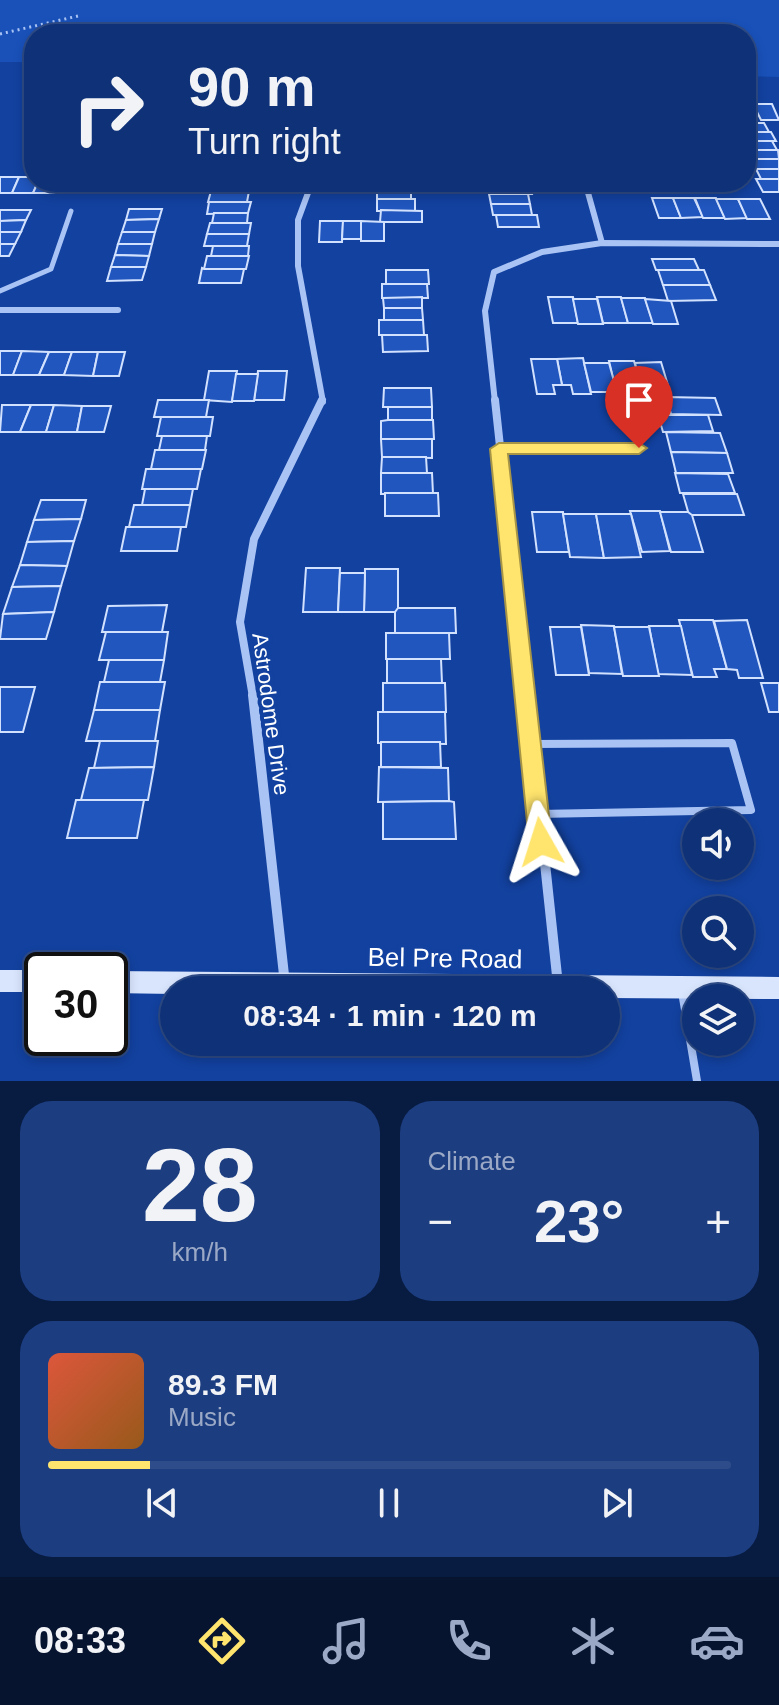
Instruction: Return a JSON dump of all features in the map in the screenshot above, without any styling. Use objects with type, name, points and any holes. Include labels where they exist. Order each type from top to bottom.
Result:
[{"type":"main road","points":[[0,981],[24,981]]},
{"type":"main road","name":"Bel Pre Road","points":[[128,982],[160,983]]},
{"type":"main road","name":"Bel Pre Road","points":[[620,988],[682,988]]},
{"type":"main road","name":"Bel Pre Road","points":[[754,988],[779,988]]},
{"type":"street","name":"Astrodome Drive","points":[[284,976],[259,733],[240,622],[254,539],[323,404],[298,266],[298,220],[308,192]]},
{"type":"street","points":[[588,192],[602,243]]},
{"type":"street","points":[[557,976],[485,311],[494,272],[542,252],[602,243],[779,244]]},
{"type":"street","points":[[0,310],[118,310]]},
{"type":"lane","points":[[0,291],[51,269],[71,211]]},
{"type":"lane","points":[[499,449],[639,448]]},
{"type":"lane","points":[[530,744],[732,743],[751,810],[538,814]]},
{"type":"lane","points":[[693,1056],[697,1081]]},
{"type":"path","points":[[43,24],[78,16]]},
{"type":"path","points":[[0,34],[24,28]]},
{"type":"shaded area","points":[[0,0],[779,0],[779,77],[756,76],[756,24],[24,24],[24,62],[0,62]]},
{"type":"building","points":[[756,104],[772,104],[779,120],[761,120]]},
{"type":"building","points":[[756,123],[764,123],[769,132],[756,132]]},
{"type":"building","points":[[756,132],[771,132],[776,141],[756,141]]},
{"type":"building","points":[[756,141],[772,141],[777,150],[756,150]]},
{"type":"building","points":[[756,150],[778,150],[779,159],[756,159]]},
{"type":"building","points":[[756,159],[779,159],[779,169],[756,169]]},
{"type":"building","points":[[756,169],[779,169],[779,179],[761,179]]},
{"type":"building","points":[[0,177],[19,177],[12,193],[0,193]]},
{"type":"building","points":[[19,177],[24,177],[24,192],[33,192],[33,193],[12,193]]},
{"type":"building","points":[[756,179],[779,179],[779,192],[763,192]]},
{"type":"building","points":[[211,192],[249,192],[247,202],[208,202]]},
{"type":"building","points":[[377,192],[411,192],[411,199],[377,199]]},
{"type":"building","points":[[491,192],[532,194],[491,194]]},
{"type":"building","points":[[489,194],[528,194],[530,204],[491,204]]},
{"type":"building","points":[[652,198],[673,198],[681,218],[659,218]]},
{"type":"building","points":[[673,198],[694,198],[703,217],[681,218]]},
{"type":"building","points":[[695,198],[716,198],[725,218],[703,218]]},
{"type":"building","points":[[377,199],[415,199],[415,211],[377,211]]},
{"type":"building","points":[[716,199],[738,199],[747,218],[725,219]]},
{"type":"building","points":[[738,199],[760,199],[770,219],[747,219]]},
{"type":"building","points":[[209,202],[251,202],[248,213],[207,214]]},
{"type":"building","points":[[491,204],[530,204],[532,215],[493,215]]},
{"type":"building","points":[[129,209],[162,209],[159,219],[126,220]]},
{"type":"building","points":[[0,210],[31,210],[26,220],[0,221]]},
{"type":"building","points":[[381,210],[422,211],[422,222],[380,222]]},
{"type":"building","points":[[214,213],[248,213],[247,223],[212,223]]},
{"type":"building","points":[[496,215],[537,215],[539,227],[498,227]]},
{"type":"building","points":[[159,219],[155,232],[122,232],[126,220]]},
{"type":"building","points":[[26,220],[21,232],[0,232],[0,221]]},
{"type":"building","points":[[320,221],[343,221],[342,242],[319,242]]},
{"type":"building","points":[[343,221],[361,221],[361,239],[342,239]]},
{"type":"building","points":[[361,221],[384,222],[384,241],[361,241]]},
{"type":"building","points":[[210,223],[251,223],[249,234],[207,234]]},
{"type":"building","points":[[0,232],[21,232],[15,244],[0,244]]},
{"type":"building","points":[[122,232],[155,232],[152,244],[118,244]]},
{"type":"building","points":[[207,234],[249,234],[247,246],[204,246]]},
{"type":"building","points":[[0,244],[15,244],[9,256],[0,256]]},
{"type":"building","points":[[118,244],[152,244],[149,256],[115,255]]},
{"type":"building","points":[[213,246],[249,246],[248,256],[211,256]]},
{"type":"building","points":[[115,255],[149,256],[146,267],[111,267]]},
{"type":"building","points":[[207,256],[249,256],[246,269],[204,269]]},
{"type":"building","points":[[652,259],[694,259],[699,270],[656,270]]},
{"type":"building","points":[[111,267],[146,267],[142,280],[107,281]]},
{"type":"building","points":[[202,268],[244,269],[241,283],[199,283]]},
{"type":"building","points":[[386,270],[428,270],[429,284],[386,284]]},
{"type":"building","points":[[658,270],[704,270],[710,285],[663,285]]},
{"type":"building","points":[[382,284],[427,284],[428,298],[382,298]]},
{"type":"building","points":[[663,285],[710,285],[716,300],[668,301]]},
{"type":"building","points":[[422,297],[422,308],[384,308],[383,298]]},
{"type":"building","points":[[548,297],[573,297],[578,323],[553,323]]},
{"type":"building","points":[[597,297],[621,297],[628,323],[603,323]]},
{"type":"building","points":[[621,298],[645,298],[653,323],[628,323]]},
{"type":"building","points":[[573,299],[597,299],[603,324],[578,324]]},
{"type":"building","points":[[645,299],[671,301],[678,324],[653,324]]},
{"type":"building","points":[[384,308],[422,308],[423,320],[384,320]]},
{"type":"building","points":[[379,320],[423,320],[424,335],[379,335]]},
{"type":"building","points":[[382,335],[427,335],[428,351],[383,352]]},
{"type":"building","points":[[0,351],[22,351],[13,375],[0,375]]},
{"type":"building","points":[[22,351],[49,352],[39,375],[13,375]]},
{"type":"building","points":[[49,352],[72,352],[64,375],[39,375]]},
{"type":"building","points":[[72,352],[98,352],[93,376],[64,375]]},
{"type":"building","points":[[98,352],[125,352],[119,376],[93,376]]},
{"type":"building","points":[[583,358],[591,394],[573,394],[571,385],[562,385],[557,359]]},
{"type":"building","points":[[531,359],[557,359],[562,385],[553,385],[555,394],[537,394]]},
{"type":"building","points":[[609,361],[634,361],[643,391],[616,391]]},
{"type":"building","points":[[661,362],[670,392],[643,393],[635,363]]},
{"type":"building","points":[[584,363],[609,363],[617,392],[591,392]]},
{"type":"building","points":[[209,371],[237,371],[232,402],[204,400]]},
{"type":"building","points":[[258,371],[287,371],[284,400],[254,400]]},
{"type":"building","points":[[236,374],[258,374],[254,401],[232,401]]},
{"type":"building","points":[[384,388],[431,388],[432,407],[383,407]]},
{"type":"building","points":[[666,397],[715,398],[721,415],[671,414]]},
{"type":"building","points":[[158,400],[209,400],[206,417],[154,417]]},
{"type":"building","points":[[2,405],[31,405],[20,432],[0,432]]},
{"type":"building","points":[[31,405],[54,405],[46,432],[20,432]]},
{"type":"building","points":[[54,405],[82,406],[77,432],[46,432]]},
{"type":"building","points":[[82,406],[111,406],[104,432],[77,432]]},
{"type":"building","points":[[388,407],[432,407],[432,420],[388,420]]},
{"type":"building","points":[[658,415],[708,415],[713,431],[663,432]]},
{"type":"building","points":[[161,417],[213,417],[210,436],[157,436]]},
{"type":"building","points":[[433,420],[434,439],[381,439],[381,421]]},
{"type":"building","points":[[666,432],[720,433],[727,453],[671,452]]},
{"type":"building","points":[[162,436],[207,436],[205,450],[159,450]]},
{"type":"building","points":[[381,439],[432,439],[432,458],[382,457]]},
{"type":"building","points":[[155,450],[206,450],[202,469],[151,469]]},
{"type":"building","points":[[671,452],[727,453],[733,473],[676,473]]},
{"type":"building","points":[[382,457],[426,457],[427,473],[381,473]]},
{"type":"building","points":[[146,469],[201,469],[197,489],[142,489]]},
{"type":"building","points":[[381,473],[432,473],[433,494],[381,494]]},
{"type":"building","points":[[675,473],[728,474],[735,493],[680,493]]},
{"type":"building","points":[[145,489],[193,489],[190,505],[142,505]]},
{"type":"building","points":[[385,493],[438,493],[439,516],[385,516]]},
{"type":"building","points":[[683,494],[737,494],[744,515],[689,515]]},
{"type":"building","points":[[41,500],[86,500],[81,519],[34,520]]},
{"type":"building","points":[[134,505],[190,505],[186,527],[129,527]]},
{"type":"building","points":[[630,511],[660,511],[670,551],[642,552]]},
{"type":"building","points":[[532,512],[563,512],[569,552],[537,552]]},
{"type":"building","points":[[660,512],[688,512],[692,515],[703,552],[671,552]]},
{"type":"building","points":[[563,514],[596,514],[604,558],[570,557]]},
{"type":"building","points":[[596,514],[631,514],[641,557],[604,558]]},
{"type":"building","points":[[81,519],[74,541],[27,542],[34,520]]},
{"type":"building","points":[[126,527],[181,527],[177,551],[121,551]]},
{"type":"building","points":[[74,541],[67,566],[20,565],[27,542]]},
{"type":"building","points":[[20,565],[67,566],[61,586],[12,587]]},
{"type":"building","points":[[306,568],[340,568],[338,612],[303,612]]},
{"type":"building","points":[[365,569],[398,569],[398,612],[364,612]]},
{"type":"building","points":[[340,573],[365,573],[364,612],[338,612]]},
{"type":"building","points":[[61,586],[54,612],[3,614],[12,587]]},
{"type":"building","points":[[167,605],[162,632],[102,632],[108,606]]},
{"type":"building","points":[[398,608],[455,608],[456,633],[395,633],[395,612]]},
{"type":"building","points":[[54,612],[46,639],[0,639],[3,614]]},
{"type":"building","points":[[679,620],[713,620],[727,669],[714,669],[717,677],[693,677]]},
{"type":"building","points":[[747,620],[763,678],[739,678],[737,670],[727,669],[714,621]]},
{"type":"building","points":[[581,625],[614,626],[622,674],[589,673]]},
{"type":"building","points":[[649,626],[681,626],[692,675],[658,674]]},
{"type":"building","points":[[550,627],[581,627],[589,675],[556,675]]},
{"type":"building","points":[[614,627],[649,627],[659,676],[623,676]]},
{"type":"building","points":[[106,632],[168,632],[164,660],[99,660]]},
{"type":"building","points":[[386,633],[449,633],[450,659],[386,659]]},
{"type":"building","points":[[387,659],[441,659],[442,683],[387,683]]},
{"type":"building","points":[[109,660],[164,660],[160,682],[104,682]]},
{"type":"building","points":[[100,682],[165,682],[160,710],[94,710]]},
{"type":"building","points":[[383,683],[445,683],[446,712],[383,712]]},
{"type":"building","points":[[761,683],[779,683],[779,712],[769,712]]},
{"type":"building","points":[[0,687],[35,687],[23,732],[0,732]]},
{"type":"building","points":[[94,710],[160,710],[155,741],[86,741]]},
{"type":"building","points":[[378,712],[445,712],[446,744],[378,743]]},
{"type":"building","points":[[100,741],[158,741],[154,767],[94,768]]},
{"type":"building","points":[[381,742],[440,742],[441,767],[381,767]]},
{"type":"building","points":[[154,767],[148,800],[81,800],[89,768]]},
{"type":"building","points":[[379,767],[448,768],[449,801],[378,802]]},
{"type":"building","points":[[76,800],[144,800],[137,838],[67,838]]},
{"type":"building","points":[[383,802],[454,802],[456,839],[383,839]]},
{"type":"route","points":[[541,842],[499,449],[639,448]]}]
